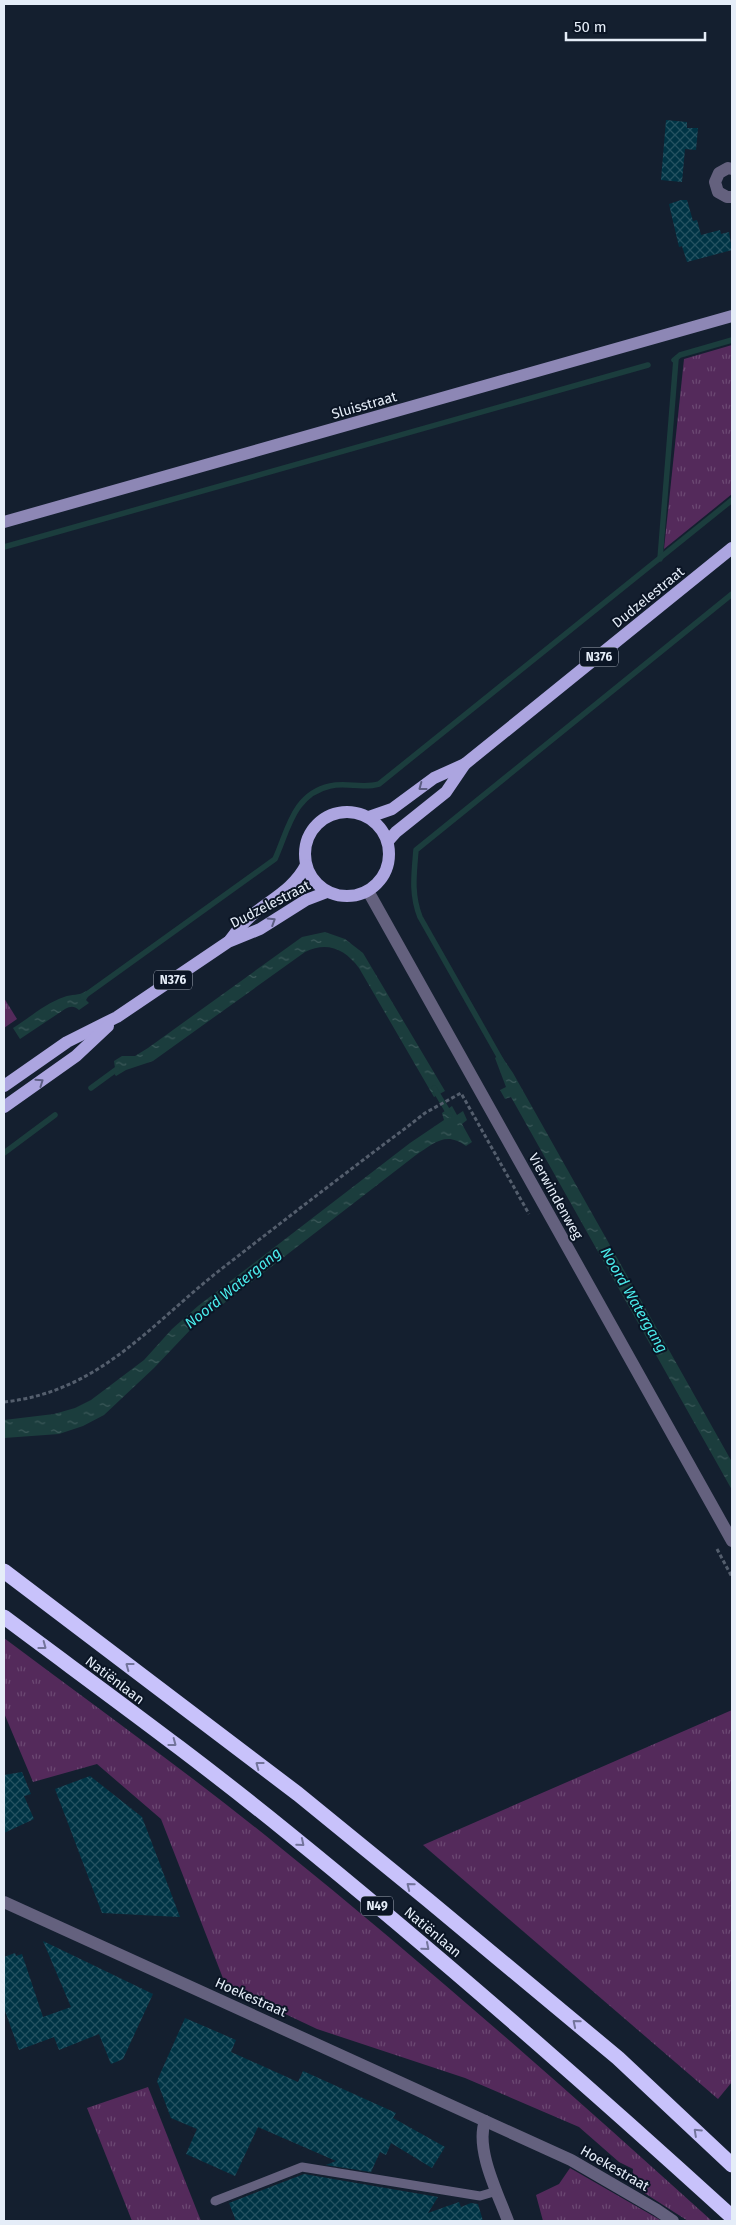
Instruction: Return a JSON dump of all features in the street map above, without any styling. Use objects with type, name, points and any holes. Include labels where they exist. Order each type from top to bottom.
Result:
[{"type":"highway","name":"Natiënlaan","points":[[4,1571],[298,1794],[428,1900],[618,2058],[732,2165]]},
{"type":"highway","name":"Natiënlaan","points":[[4,1617],[286,1830],[418,1940],[576,2076],[732,2217]]},
{"type":"main road","name":"Dudzelestraat","points":[[369,817],[392,809],[434,778],[465,764],[732,548]]},
{"type":"main road","name":"Dudzelestraat","points":[[388,841],[396,832],[446,792],[465,764]]},
{"type":"main road","points":[[353,812],[369,817],[382,828],[388,841],[390,855],[387,870],[380,882],[368,891],[354,896],[339,896],[327,892],[313,880],[306,865],[305,849],[310,832],[321,820],[336,813],[353,812]]},
{"type":"main road","name":"Dudzelestraat","points":[[228,942],[249,917],[293,884],[306,865]]},
{"type":"main road","name":"Dudzelestraat","points":[[4,1086],[68,1042],[117,1017],[228,942],[260,929],[306,900],[327,892]]},
{"type":"main road","name":"Dudzelestraat","points":[[4,1107],[76,1056],[117,1017]]},
{"type":"street","points":[[732,169],[728,168],[719,173],[715,182],[718,192],[726,198],[732,197]]},
{"type":"street","name":"Sluisstraat","points":[[4,522],[732,316]]},
{"type":"street","name":"Vierwindenweg","points":[[368,891],[732,1541]]},
{"type":"street","name":"Hoekestraat","points":[[4,1902],[571,2160],[673,2221]]},
{"type":"street","points":[[485,2121],[482,2129],[483,2150],[508,2221]]},
{"type":"lane","points":[[216,2201],[302,2167],[480,2196],[497,2191]]},
{"type":"path","points":[[4,1402],[35,1397],[61,1388],[108,1364],[131,1348],[221,1270],[425,1113],[454,1096]]},
{"type":"green space","points":[[732,345],[732,494],[664,549],[684,359]]},
{"type":"green space","points":[[4,998],[17,1019],[4,1028]]},
{"type":"green space","points":[[4,1638],[209,1791],[332,1889],[496,2029],[712,2221],[688,2221],[632,2185],[633,2169],[619,2162],[579,2127],[465,2078],[317,2029],[226,1986],[161,1819],[97,1764],[33,1782],[4,1713]]},
{"type":"green space","points":[[732,1710],[732,2082],[718,2099],[423,1845]]},
{"type":"green space","points":[[148,2087],[201,2221],[132,2221],[87,2108]]},
{"type":"green space","points":[[570,2168],[662,2221],[543,2221],[536,2195],[559,2184]]},
{"type":"water","points":[[325,932],[345,939],[363,953],[445,1091],[434,1097],[359,968],[348,956],[328,947],[305,952],[153,1061],[126,1070],[116,1076],[112,1071],[115,1068],[114,1061],[122,1056],[135,1056],[148,1048],[302,937]]},
{"type":"water","points":[[86,991],[89,995],[86,1000],[89,1003],[79,1010],[69,1007],[20,1039],[13,1028],[51,1003]]},
{"type":"water","name":"Noord Watergang","points":[[500,1054],[513,1073],[732,1462],[732,1490],[511,1097],[505,1099],[500,1090],[506,1087],[495,1058]]},
{"type":"water","name":"Noord Watergang","points":[[452,1106],[457,1115],[463,1111],[467,1120],[462,1124],[472,1142],[466,1146],[452,1139],[440,1140],[416,1155],[192,1328],[154,1368],[104,1415],[83,1426],[59,1434],[4,1438],[4,1420],[54,1414],[75,1408],[91,1400],[144,1360],[172,1329],[198,1306],[410,1143],[444,1120],[442,1113]]},
{"type":"building","points":[[666,120],[687,122],[687,128],[698,128],[696,150],[685,149],[682,182],[661,180]]},
{"type":"building","points":[[687,200],[693,221],[697,220],[701,235],[720,230],[721,234],[729,232],[732,250],[687,262],[682,246],[679,247],[669,204]]},
{"type":"building","points":[[22,1772],[31,1794],[24,1796],[34,1819],[4,1833],[4,1775]]},
{"type":"building","points":[[90,1776],[142,1817],[180,1917],[102,1913],[55,1789]]},
{"type":"building","points":[[43,1941],[153,1994],[123,2059],[111,2064],[99,2034],[59,2050],[54,2037],[19,2050],[4,2008],[4,1957],[15,1953],[16,1956],[22,1954],[43,2017],[71,2007]]},
{"type":"building","points":[[185,2018],[236,2040],[231,2052],[298,2082],[303,2071],[396,2113],[393,2118],[445,2147],[432,2168],[391,2143],[386,2155],[380,2152],[371,2172],[326,2165],[336,2161],[258,2127],[235,2176],[186,2154],[197,2129],[171,2118],[157,2081]]},
{"type":"building","points":[[304,2174],[438,2197],[428,2213],[459,2202],[461,2207],[471,2203],[478,2204],[483,2221],[236,2221],[229,2203]]},
{"type":"waterway","points":[[674,360],[680,355],[732,340]]},
{"type":"waterway","points":[[660,559],[676,359]]},
{"type":"waterway","points":[[4,547],[648,365]]},
{"type":"waterway","points":[[83,997],[275,859],[288,826],[300,805],[308,797],[318,790],[330,786],[367,786],[379,784],[732,500]]},
{"type":"waterway","points":[[501,1060],[420,917],[414,892],[416,850],[732,594]]},
{"type":"waterway","points":[[91,1088],[117,1069]]},
{"type":"waterway","points":[[434,1088],[450,1115]]},
{"type":"waterway","points":[[4,1153],[55,1115]]}]
